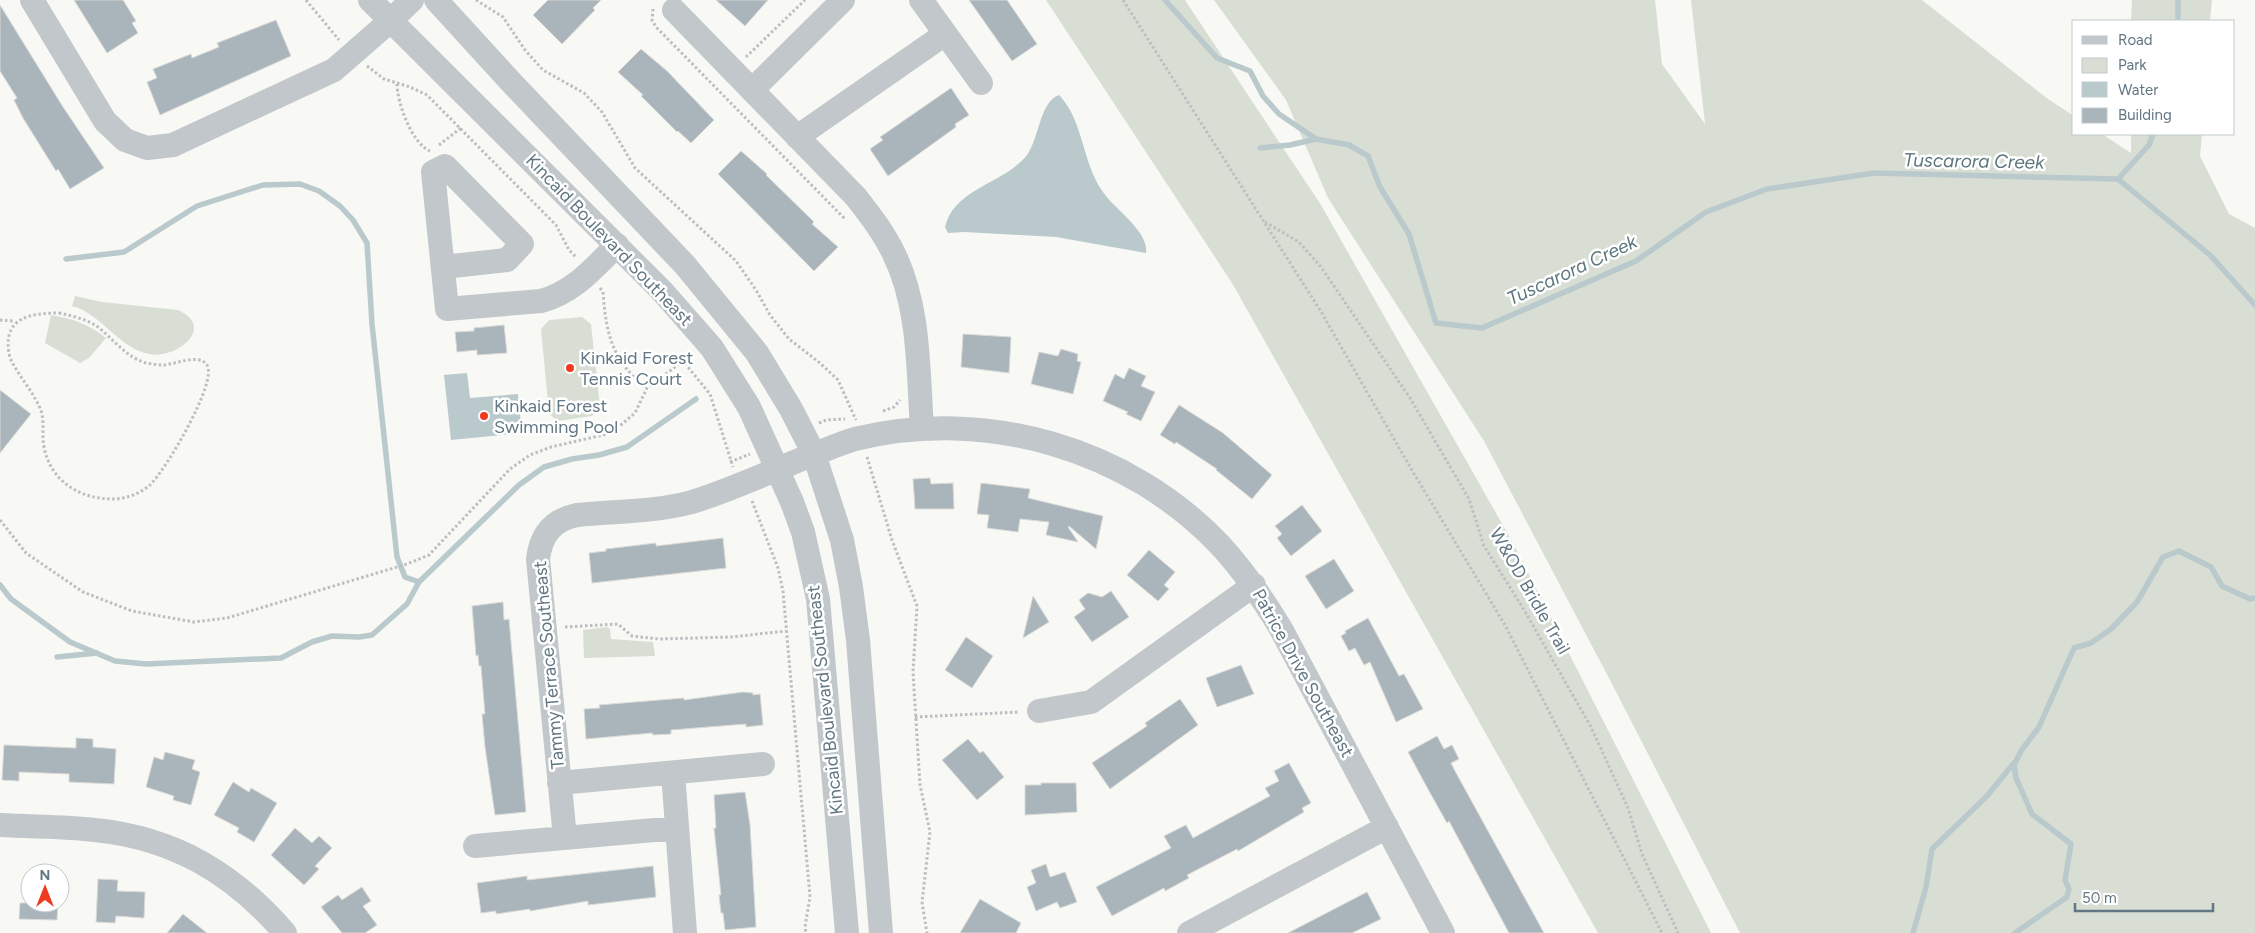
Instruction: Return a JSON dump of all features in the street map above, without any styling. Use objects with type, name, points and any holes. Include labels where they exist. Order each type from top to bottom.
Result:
[{"type":"street","points":[[32,0],[105,121],[125,140],[147,148],[173,145],[334,70],[390,22],[412,0]]},
{"type":"street","name":"Kincaid Boulevard Southeast","points":[[370,0],[662,291],[712,348],[749,407],[778,469],[803,532],[818,599],[846,933]]},
{"type":"street","name":"Kincaid Boulevard Southeast","points":[[436,0],[510,81],[685,265],[757,353],[791,409],[814,454],[842,540],[851,587],[859,650],[881,933]]},
{"type":"street","points":[[752,90],[843,0]]},
{"type":"street","points":[[921,0],[981,83]]},
{"type":"street","points":[[674,10],[856,197],[876,222],[894,255],[906,285],[914,320],[922,429]]},
{"type":"street","points":[[797,137],[945,34]]},
{"type":"street","points":[[443,267],[508,260],[522,244],[445,166],[433,172],[447,309],[541,301],[554,298],[567,291],[589,273],[617,245]]},
{"type":"street","name":"Patrice Drive Southeast","points":[[814,454],[829,447],[880,434],[922,429],[960,428],[1013,434],[1064,447],[1113,467],[1136,479],[1180,509],[1220,545],[1254,585],[1281,629],[1443,933]]},
{"type":"street","name":"Tammy Terrace Southeast","points":[[564,838],[538,559],[540,546],[545,534],[554,524],[564,518],[577,515],[664,507],[690,502],[814,454]]},
{"type":"street","points":[[1039,711],[1091,702],[1254,585]]},
{"type":"street","name":"Tammy Terrace Southeast","points":[[559,783],[763,764]]},
{"type":"street","points":[[673,773],[685,933]]},
{"type":"street","points":[[0,825],[95,830],[126,835],[167,846],[212,868],[242,889],[265,910],[285,933]]},
{"type":"street","points":[[1189,933],[1387,827]]},
{"type":"street","points":[[475,846],[677,828]]},
{"type":"path","points":[[733,70],[805,0]]},
{"type":"path","points":[[1123,0],[1320,310],[1505,626],[1662,933]]},
{"type":"path","points":[[658,28],[851,225]]},
{"type":"path","points":[[397,84],[400,106],[412,132],[425,149],[434,150],[461,128]]},
{"type":"path","name":"W&OD Bridle Trail","points":[[1263,221],[1299,242],[1321,267],[1410,398],[1469,499],[1484,546],[1523,608],[1592,727],[1628,808],[1642,854],[1678,933]]},
{"type":"path","points":[[0,320],[13,321],[30,314],[59,313],[96,326],[135,360],[164,365],[194,360],[207,364],[210,378],[199,406],[169,459],[150,485],[137,494],[100,500],[83,495],[66,485],[57,476],[49,463],[44,446],[42,416],[39,406],[9,357],[6,347],[6,337],[13,321]]},
{"type":"path","points":[[0,520],[26,554],[83,592],[132,611],[194,622],[227,618],[407,564],[429,555],[510,469],[530,455],[551,447],[607,434],[635,413],[647,388],[683,361],[710,394],[730,462],[743,483],[778,568],[783,591],[810,897],[805,927],[806,933]]},
{"type":"path","points":[[881,412],[894,407],[901,399],[902,393]]},
{"type":"path","points":[[826,420],[864,416]]},
{"type":"path","points":[[545,628],[618,624],[632,636],[659,639],[732,637],[786,631]]},
{"type":"path","points":[[915,717],[1039,711]]},
{"type":"green space","points":[[1046,0],[1185,0],[1321,205],[1513,543],[1711,933],[1598,933],[1232,283]]},
{"type":"green space","points":[[1214,0],[1655,0],[1662,64],[1705,124],[1691,0],[1922,0],[2048,99],[2072,115],[2072,135],[2104,135],[2131,153],[2131,135],[2202,135],[2200,156],[2229,214],[2255,228],[2255,933],[1740,933],[1484,441],[1328,198],[1286,100]]},
{"type":"green space","points":[[2132,0],[2212,0],[2210,20],[2131,20]]},
{"type":"green space","points":[[75,296],[102,302],[178,310],[189,317],[194,325],[193,333],[188,341],[170,352],[160,355],[138,351],[92,316],[72,306]]},
{"type":"green space","points":[[51,315],[80,323],[106,338],[89,358],[80,363],[45,343]]},
{"type":"green space","name":"Kinkaid Forest Tennis Court","points":[[582,317],[591,324],[600,407],[592,416],[558,421],[549,414],[541,329],[549,320]]},
{"type":"green space","points":[[607,627],[610,629],[611,639],[653,642],[655,656],[584,658],[583,630]]},
{"type":"water","points":[[1059,95],[1073,117],[1096,181],[1108,199],[1137,229],[1145,245],[1146,253],[1056,237],[965,232],[948,233],[945,227],[950,214],[958,203],[1006,173],[1027,155],[1044,112],[1053,99]]},
{"type":"water","name":"Kinkaid Forest Swimming Pool","points":[[467,373],[470,398],[518,394],[522,433],[451,440],[444,375]]},
{"type":"building","points":[[74,0],[123,0],[136,21],[132,23],[138,33],[107,53]]},
{"type":"building","points":[[548,0],[601,0],[593,8],[595,10],[562,44],[533,15]]},
{"type":"building","points":[[716,0],[768,0],[745,26]]},
{"type":"building","points":[[969,0],[1007,0],[1037,44],[1012,61]]},
{"type":"building","points":[[0,5],[63,107],[104,168],[70,189],[58,169],[56,171],[23,118],[14,100],[17,98],[0,71]]},
{"type":"building","points":[[276,20],[291,56],[160,115],[147,82],[157,78],[153,69],[191,54],[192,58],[219,47],[217,43]]},
{"type":"building","points":[[641,49],[667,71],[714,120],[691,143],[677,132],[641,96],[643,95],[618,72]]},
{"type":"building","points":[[951,88],[969,115],[955,124],[956,127],[888,176],[870,149],[883,140],[880,137]]},
{"type":"building","points":[[741,151],[767,174],[814,222],[812,224],[838,247],[814,271],[718,174]]},
{"type":"building","points":[[504,325],[507,353],[477,355],[477,350],[457,352],[455,332],[474,331],[474,328]]},
{"type":"building","points":[[963,334],[1011,337],[1009,373],[961,367]]},
{"type":"building","points":[[1061,349],[1078,354],[1077,361],[1081,362],[1073,394],[1031,384],[1039,352],[1058,356]]},
{"type":"building","points":[[1129,368],[1146,376],[1141,386],[1155,392],[1141,421],[1126,414],[1128,412],[1103,401],[1115,374],[1124,379]]},
{"type":"building","points":[[0,390],[31,414],[0,453]]},
{"type":"building","points":[[1179,405],[1223,433],[1272,475],[1252,499],[1217,469],[1176,442],[1175,444],[1160,435]]},
{"type":"building","points":[[930,478],[931,484],[953,483],[954,509],[915,509],[913,479]]},
{"type":"building","points":[[981,483],[1030,489],[1028,498],[1103,516],[1096,549],[1069,526],[1078,542],[1046,535],[1049,522],[1020,519],[1018,532],[987,528],[989,515],[977,514]]},
{"type":"building","points":[[1302,505],[1322,531],[1291,556],[1277,538],[1282,534],[1275,526]]},
{"type":"building","points":[[723,538],[726,568],[592,583],[589,553],[656,543],[656,546]]},
{"type":"building","points":[[1149,550],[1175,572],[1164,585],[1169,589],[1158,601],[1127,575]]},
{"type":"building","points":[[1334,559],[1354,591],[1326,609],[1305,576]]},
{"type":"building","points":[[1111,591],[1129,617],[1092,642],[1074,617],[1085,609],[1079,600],[1088,593],[1102,597]]},
{"type":"building","points":[[1033,596],[1049,622],[1023,638]]},
{"type":"building","points":[[503,602],[504,620],[509,619],[526,812],[495,815],[485,747],[482,714],[485,714],[481,666],[479,666],[478,655],[476,656],[472,606]]},
{"type":"building","points":[[1368,618],[1399,676],[1404,674],[1423,709],[1396,722],[1370,662],[1364,665],[1355,648],[1349,651],[1341,636],[1346,633],[1345,631]]},
{"type":"building","points":[[966,637],[993,656],[972,688],[945,670]]},
{"type":"building","points":[[1241,665],[1254,694],[1217,707],[1206,678]]},
{"type":"building","points":[[743,692],[753,693],[753,695],[760,694],[763,725],[746,727],[746,724],[671,730],[671,734],[653,735],[652,733],[586,739],[584,709],[600,708],[599,705],[684,698],[684,700]]},
{"type":"building","points":[[1180,699],[1198,725],[1110,789],[1092,763],[1147,726],[1145,723]]},
{"type":"building","points":[[1437,736],[1444,749],[1452,745],[1459,759],[1451,763],[1544,933],[1509,933],[1449,821],[1447,823],[1429,791],[1408,752]]},
{"type":"building","points":[[76,738],[93,739],[93,747],[116,749],[114,784],[69,782],[69,774],[19,772],[19,781],[2,780],[4,745],[76,748]]},
{"type":"building","points":[[968,739],[980,753],[983,751],[1004,777],[977,800],[942,760]]},
{"type":"building","points":[[165,752],[195,760],[192,769],[200,772],[191,805],[173,800],[174,796],[146,787],[154,757],[163,760]]},
{"type":"building","points":[[1289,763],[1311,803],[1302,808],[1304,812],[1238,851],[1237,849],[1187,875],[1189,878],[1165,891],[1164,888],[1112,916],[1096,887],[1171,848],[1164,836],[1186,825],[1193,838],[1270,796],[1265,788],[1279,781],[1274,771]]},
{"type":"building","points":[[233,782],[249,792],[251,788],[277,803],[254,842],[237,832],[239,828],[214,815]]},
{"type":"building","points":[[1041,783],[1076,783],[1077,812],[1025,815],[1025,785],[1041,785]]},
{"type":"building","points":[[745,792],[750,825],[756,927],[725,930],[719,895],[721,895],[714,828],[716,828],[714,795]]},
{"type":"building","points":[[295,828],[312,843],[319,836],[332,848],[315,866],[319,869],[304,885],[271,855]]},
{"type":"building","points":[[1046,864],[1050,877],[1065,872],[1077,902],[1060,908],[1057,902],[1036,911],[1027,887],[1036,883],[1031,870]]},
{"type":"building","points":[[653,866],[656,897],[588,905],[588,901],[530,911],[530,909],[496,914],[496,911],[481,913],[477,883],[527,876],[527,880]]},
{"type":"building","points":[[98,879],[118,880],[117,891],[145,892],[144,918],[116,916],[115,923],[96,922]]},
{"type":"building","points":[[362,887],[371,901],[363,906],[377,925],[365,933],[342,933],[321,907],[338,895],[342,900]]},
{"type":"building","points":[[1367,892],[1381,919],[1352,933],[1288,933]]},
{"type":"building","points":[[980,899],[1021,923],[1016,933],[960,933]]},
{"type":"building","points":[[20,903],[20,913],[57,913],[57,920],[19,919]]},
{"type":"building","points":[[183,914],[207,933],[167,933]]},
{"type":"waterway","name":"Tuscarora Creek","points":[[1165,0],[1217,58],[1250,71],[1263,96],[1279,114],[1316,139],[1349,145],[1368,156],[1380,187],[1409,234],[1436,323],[1482,328],[1636,261],[1706,212],[1767,189],[1874,173],[2118,179],[2210,255],[2255,305]]},
{"type":"waterway","points":[[2178,0],[2178,20]]},
{"type":"waterway","points":[[2118,179],[2149,145],[2153,135]]},
{"type":"waterway","points":[[1260,148],[1290,145],[1316,139]]},
{"type":"waterway","points":[[66,259],[124,252],[197,206],[263,185],[300,184],[319,191],[340,206],[353,220],[367,243],[372,324],[397,557],[405,577],[419,582]]},
{"type":"waterway","points":[[0,585],[11,599],[70,642],[115,661],[146,664],[281,658],[312,642],[332,636],[359,637],[372,635],[407,604],[419,582],[519,485],[544,467],[627,447],[696,399]]},
{"type":"waterway","points":[[2015,933],[2067,897],[2069,889],[2065,880],[2071,844],[2032,814],[2016,778],[2014,765],[2021,751],[2039,727],[2074,648],[2091,643],[2111,629],[2137,602],[2163,557],[2179,551],[2211,567],[2222,586],[2250,599],[2255,598]]},
{"type":"waterway","points":[[57,657],[97,653]]},
{"type":"waterway","points":[[1913,933],[1926,887],[1932,849],[1987,796],[2014,763]]},
{"type":"place","name":"Kinkaid Forest Tennis Court","points":[[570,368]]},
{"type":"place","name":"Kinkaid Forest Swimming Pool","points":[[484,416]]}]
